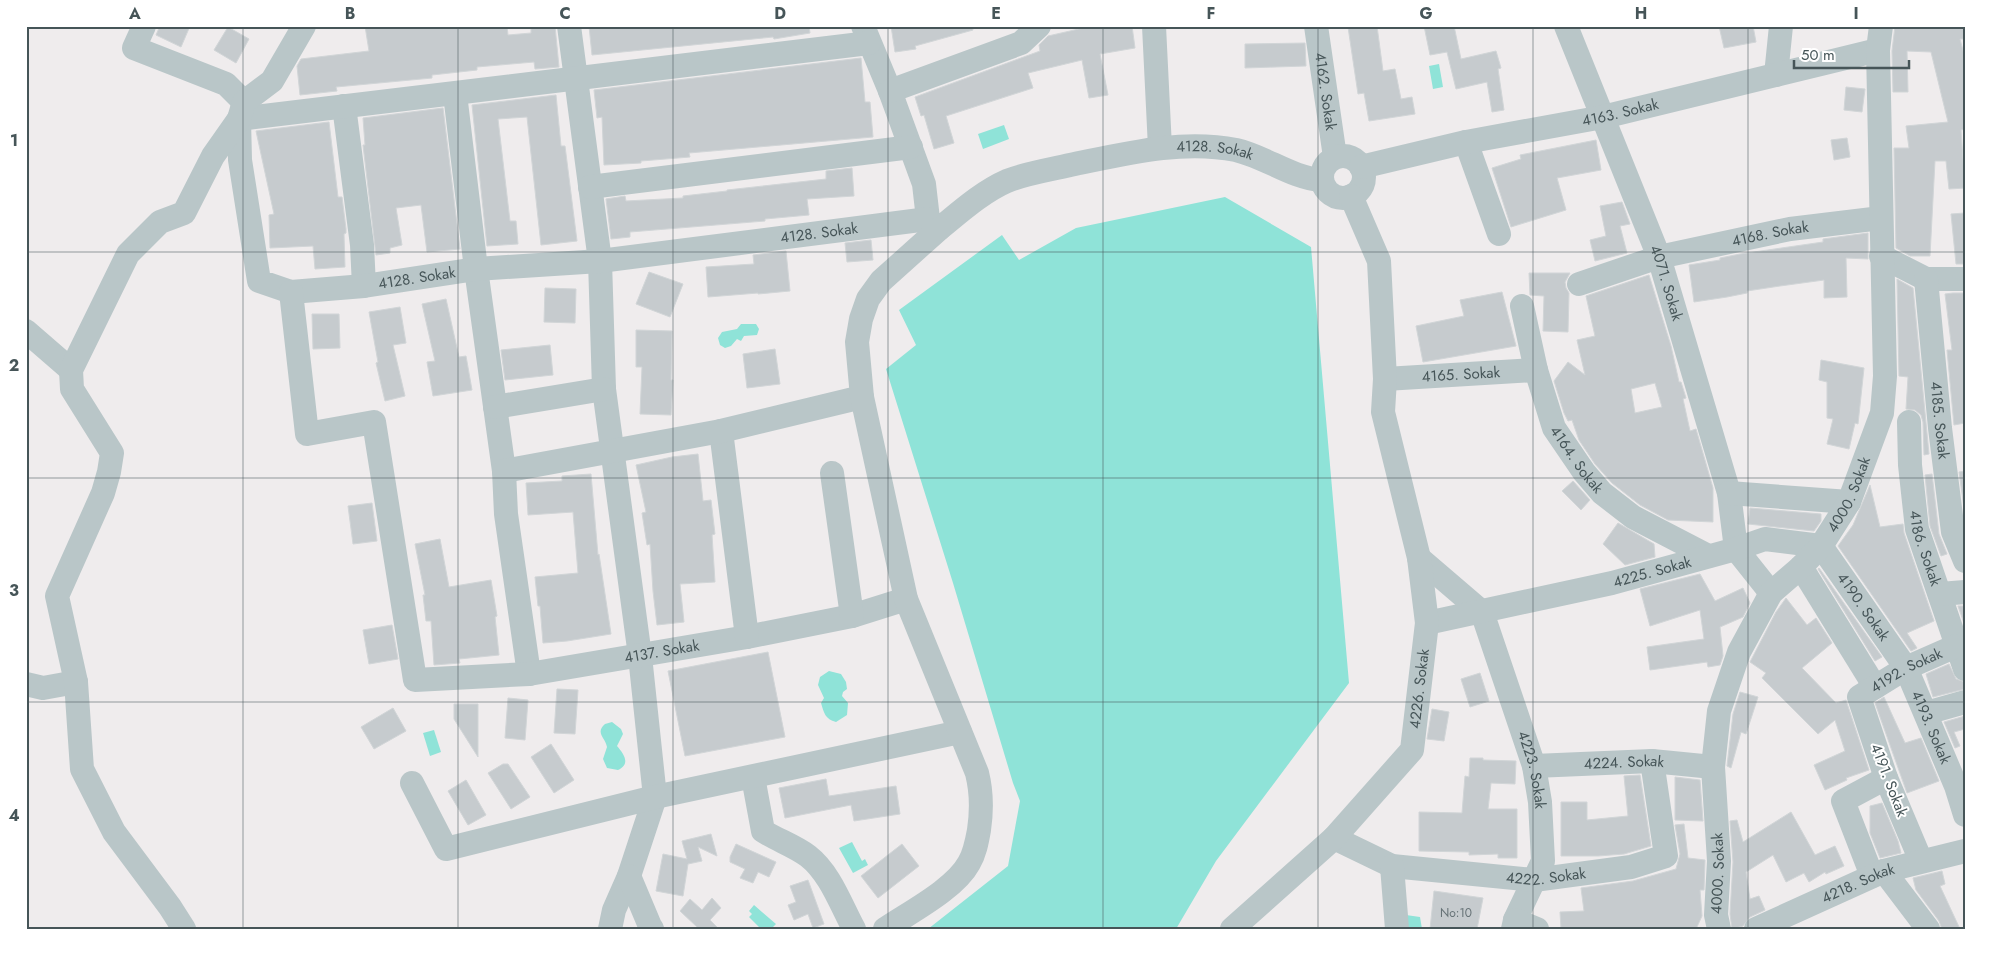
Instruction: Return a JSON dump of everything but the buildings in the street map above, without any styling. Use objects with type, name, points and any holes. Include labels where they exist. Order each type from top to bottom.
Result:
[{"type":"street","points":[[144,26],[134,48],[226,84],[241,111],[240,160],[259,281],[291,292]]},
{"type":"street","points":[[184,929],[170,907],[114,832],[82,769],[76,682],[57,596],[103,493],[110,472],[112,453],[72,389],[71,370],[128,254],[160,222],[184,213],[213,156],[241,111],[272,81],[304,26]]},
{"type":"street","points":[[569,26],[600,261],[604,389],[640,656],[655,797],[629,876],[614,910],[610,929]]},
{"type":"street","points":[[890,91],[1021,43],[1039,26]]},
{"type":"street","points":[[1154,26],[1160,148]]},
{"type":"street","name":"4162. Sokak","points":[[1316,26],[1336,157]]},
{"type":"street","name":"4071. Sokak","points":[[1566,26],[1659,257],[1729,493],[1736,549]]},
{"type":"street","points":[[1776,75],[1781,26]]},
{"type":"street","name":"4000. Sokak","points":[[1718,929],[1716,915],[1719,861],[1714,767],[1719,711],[1739,652],[1771,593],[1801,567],[1821,546],[1849,502],[1882,413],[1885,376],[1878,50],[1881,26]]},
{"type":"street","points":[[241,111],[344,106],[455,94],[576,79],[866,35],[911,147],[924,184],[933,224],[881,281],[868,299],[861,319],[857,342],[862,397],[906,599],[977,773],[981,790],[982,809],[976,847],[970,863],[961,875],[951,885],[885,929]]},
{"type":"street","name":"4163. Sokak","points":[[1361,166],[1466,142],[1603,117],[1878,50]]},
{"type":"street","points":[[455,94],[476,268],[504,471],[506,514],[529,674]]},
{"type":"street","points":[[344,106],[362,245],[364,286]]},
{"type":"street","points":[[1466,142],[1499,234]]},
{"type":"street","name":"4128. Sokak","points":[[291,292],[364,286],[476,268],[600,261],[933,224],[990,190],[1027,174],[1160,148],[1210,146],[1236,150],[1257,156],[1300,177],[1321,180]]},
{"type":"street","points":[[590,187],[911,147]]},
{"type":"street","points":[[1336,157],[1350,157],[1361,166],[1363,181],[1361,188],[1351,196],[1345,198],[1332,195],[1327,191],[1321,180],[1324,166],[1336,157]]},
{"type":"street","points":[[1351,196],[1379,261],[1385,379]]},
{"type":"street","name":"4168. Sokak","points":[[1579,284],[1659,257],[1790,230],[1881,218]]},
{"type":"street","points":[[1881,256],[1926,278],[1965,279]]},
{"type":"street","name":"4185. Sokak","points":[[1926,278],[1940,428],[1954,458],[1953,532],[1965,561]]},
{"type":"street","name":"4137. Sokak","points":[[291,292],[307,434],[374,422],[415,680],[529,674],[640,656],[852,616],[906,599]]},
{"type":"street","name":"4164. Sokak","points":[[1522,306],[1536,370],[1554,428],[1584,472],[1602,493],[1633,518],[1708,556]]},
{"type":"street","points":[[26,331],[71,370]]},
{"type":"street","name":"4165. Sokak","points":[[1385,379],[1536,370]]},
{"type":"street","name":"4226. Sokak","points":[[1232,929],[1334,838],[1412,750],[1427,623],[1419,558],[1384,412],[1385,379]]},
{"type":"street","points":[[495,407],[604,389]]},
{"type":"street","points":[[504,471],[721,431],[862,397]]},
{"type":"street","points":[[1882,413],[1909,422],[1940,428]]},
{"type":"street","name":"4186. Sokak","points":[[1909,422],[1910,465],[1917,529],[1965,669]]},
{"type":"street","points":[[721,431],[747,637]]},
{"type":"street","points":[[832,473],[852,616]]},
{"type":"street","points":[[1729,493],[1849,502]]},
{"type":"street","name":"4225. Sokak","points":[[1427,623],[1612,582],[1736,549],[1765,539],[1821,546]]},
{"type":"street","name":"4190. Sokak","points":[[1821,546],[1906,668]]},
{"type":"street","points":[[1736,549],[1771,593]]},
{"type":"street","points":[[1419,558],[1482,612]]},
{"type":"street","name":"4191. Sokak","points":[[1801,567],[1867,692],[1886,778],[1921,861]]},
{"type":"street","points":[[1940,594],[1965,592]]},
{"type":"street","name":"4223. Sokak","points":[[1482,612],[1534,766],[1540,802],[1543,861],[1514,924]]},
{"type":"street","name":"4192. Sokak","points":[[1867,692],[1906,668],[1956,646]]},
{"type":"street","name":"4193. Sokak","points":[[1906,668],[1956,786],[1965,815]]},
{"type":"street","points":[[26,684],[43,688],[76,682]]},
{"type":"street","points":[[1926,713],[1965,702]]},
{"type":"street","points":[[412,783],[446,849],[655,797],[960,732]]},
{"type":"street","name":"4224. Sokak","points":[[1534,766],[1652,761],[1714,767]]},
{"type":"street","name":"4222. Sokak","points":[[1334,838],[1392,866],[1534,880],[1631,867],[1666,856],[1652,761]]},
{"type":"street","points":[[753,777],[763,832],[807,856],[818,865],[826,876],[854,929]]},
{"type":"street","points":[[1886,778],[1843,800],[1878,874],[1928,929]]},
{"type":"street","name":"4218. Sokak","points":[[1756,929],[1878,874],[1921,861],[1965,851]]},
{"type":"street","points":[[1392,866],[1397,929]]},
{"type":"street","points":[[629,876],[652,929]]},
{"type":"street","points":[[1514,924],[1537,929]]},
{"type":"water","points":[[1439,64],[1443,87],[1433,89],[1429,66]]},
{"type":"water","points":[[1004,125],[1009,139],[983,149],[978,134]]},
{"type":"water","points":[[1225,197],[1311,247],[1349,683],[1216,861],[1176,929],[928,929],[1008,866],[1020,801],[886,369],[916,345],[899,310],[1002,235],[1019,260],[1076,228]]},
{"type":"water","points":[[741,324],[756,324],[759,329],[757,335],[744,336],[741,341],[737,339],[731,346],[725,348],[720,345],[718,338],[722,332],[737,329]]},
{"type":"water","points":[[829,671],[841,674],[846,682],[847,689],[843,692],[842,696],[848,703],[847,715],[836,722],[829,719],[824,713],[821,703],[824,698],[818,685],[820,677]]},
{"type":"water","points":[[612,722],[621,729],[623,734],[617,746],[624,756],[625,762],[622,768],[618,770],[607,768],[603,759],[607,747],[601,730],[605,724]]},
{"type":"water","points":[[434,730],[441,752],[430,756],[423,733]]},
{"type":"water","points":[[852,842],[862,861],[865,859],[868,865],[853,873],[839,848]]},
{"type":"water","points":[[754,905],[776,924],[771,929],[761,929],[749,917],[752,914],[749,911]]},
{"type":"water","points":[[1406,915],[1420,917],[1422,929],[1405,929]]}]
